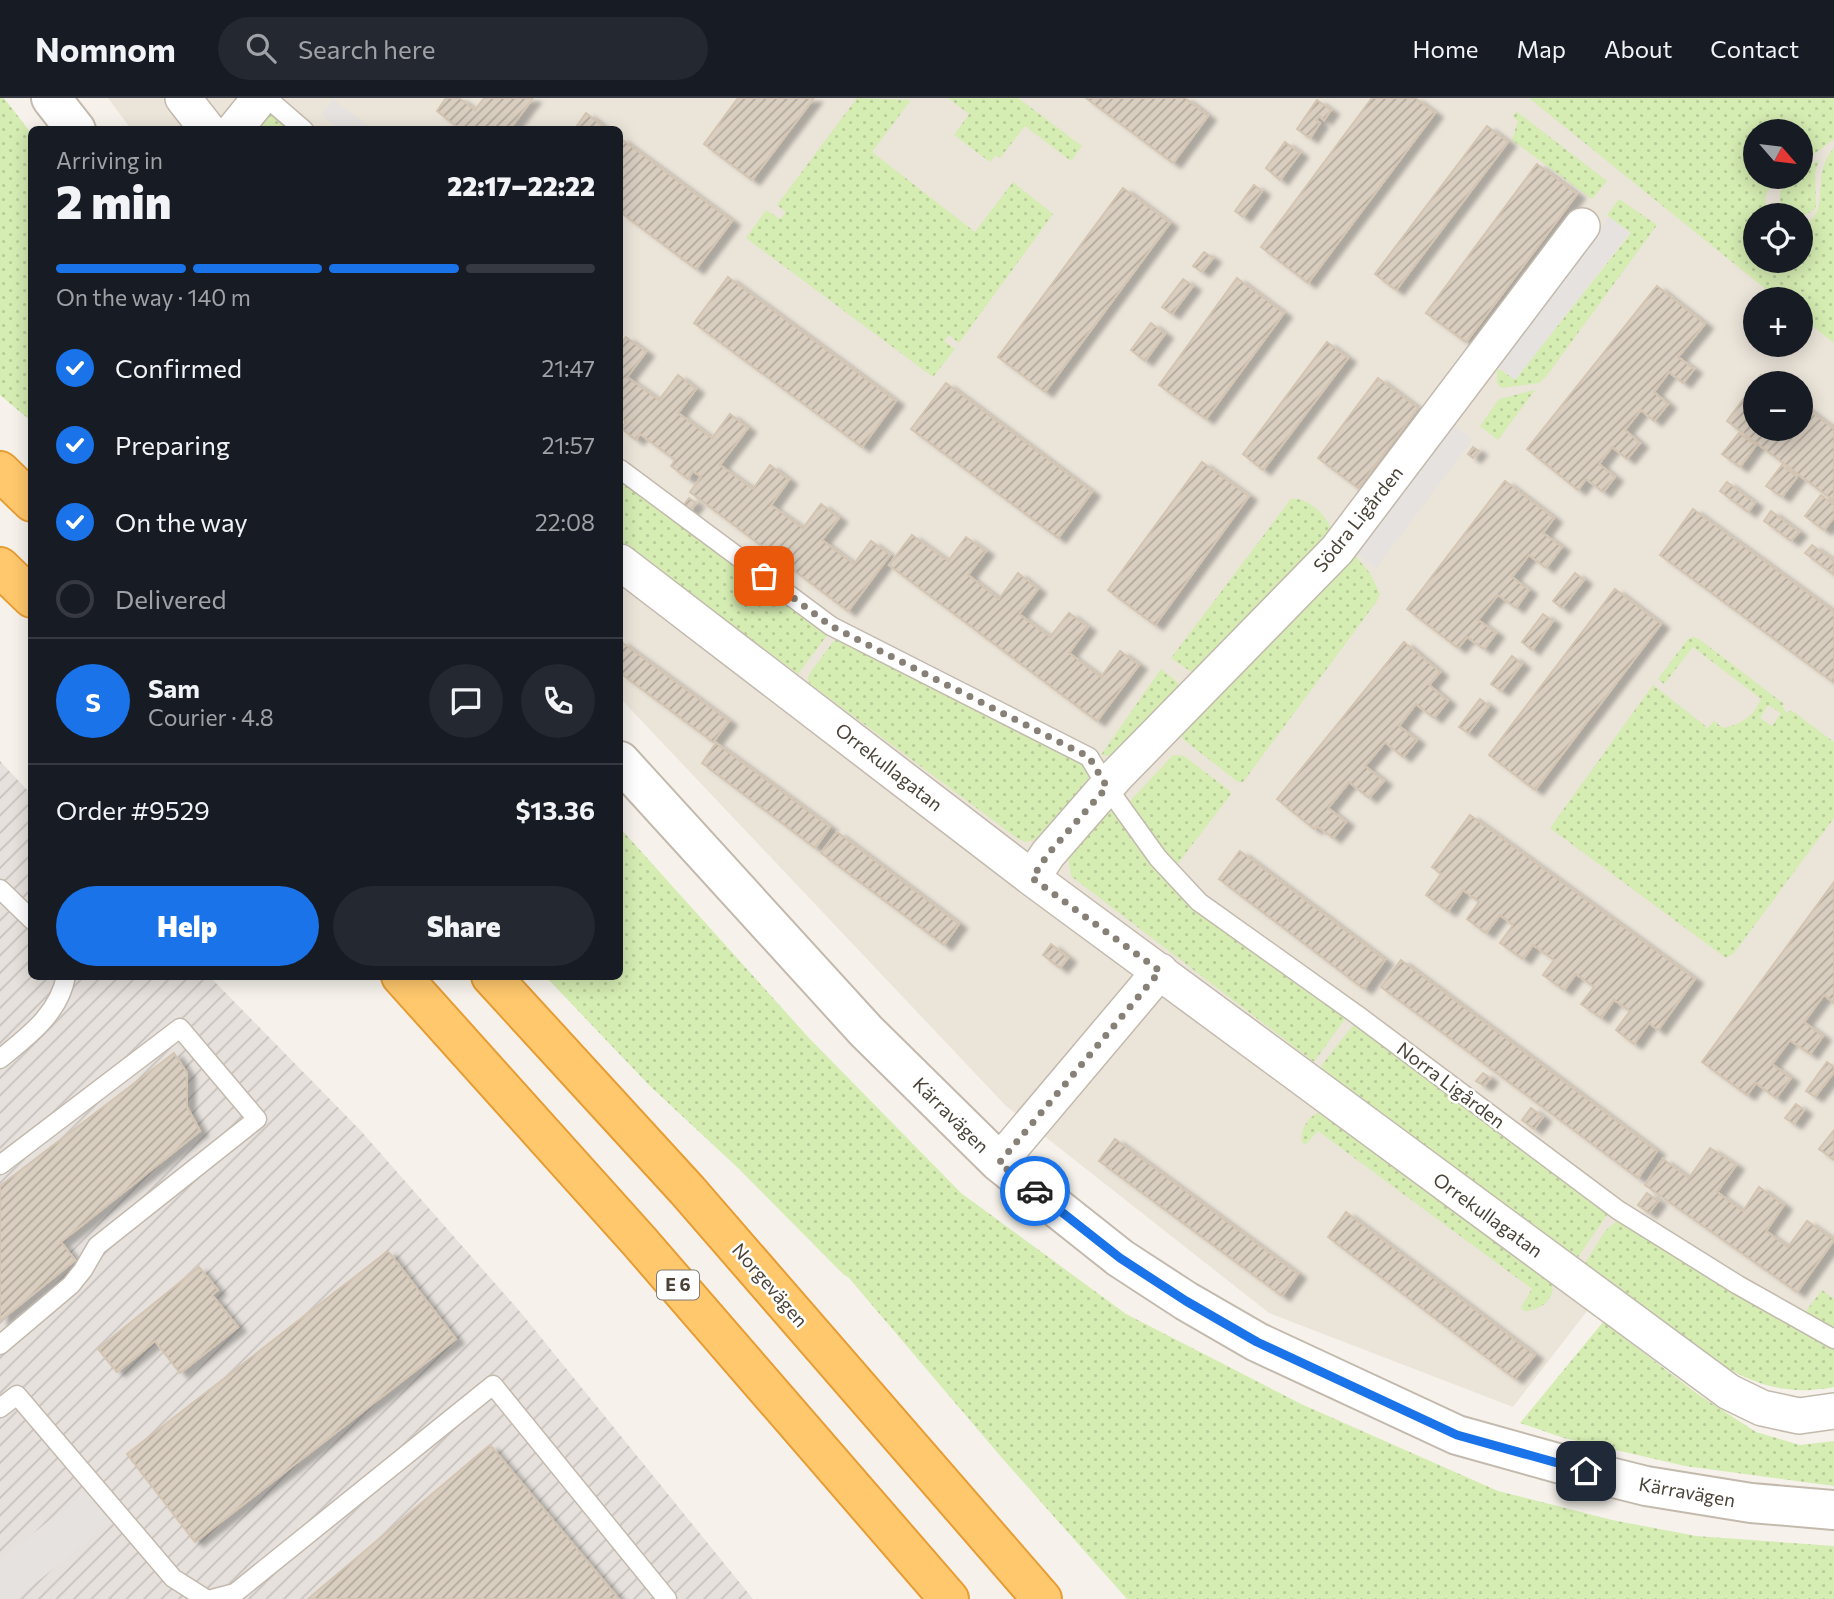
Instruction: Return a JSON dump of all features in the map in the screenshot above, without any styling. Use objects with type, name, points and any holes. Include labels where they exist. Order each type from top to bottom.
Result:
[{"type":"highway","points":[[0,471],[28,498]]},
{"type":"highway","points":[[0,567],[28,594]]},
{"type":"highway","name":"E 6","points":[[405,980],[639,1241],[949,1599]]},
{"type":"highway","name":"Norgevägen","points":[[495,980],[687,1190],[1042,1599]]},
{"type":"street","points":[[51,98],[73,126]]},
{"type":"street","points":[[183,98],[205,126]]},
{"type":"street","points":[[237,126],[260,98]]},
{"type":"street","name":"Södra Ligården","points":[[1032,878],[1048,854],[1107,787],[1337,550],[1582,226]]},
{"type":"street","name":"Orrekullagatan","points":[[623,564],[1032,878],[1729,1392],[1762,1408],[1799,1416],[1834,1411]]},
{"type":"street","name":"Kärravägen","points":[[623,764],[866,1031],[999,1163],[1120,1258],[1186,1301],[1257,1342],[1457,1435],[1646,1486],[1751,1503],[1834,1510]]},
{"type":"street","points":[[999,1163],[1160,971]]},
{"type":"lane","points":[[267,98],[299,126]]},
{"type":"lane","points":[[623,471],[831,626],[1089,757],[1107,787]]},
{"type":"lane","name":"Norra Ligården","points":[[1107,787],[1158,858],[1199,902],[1356,1014],[1618,1210],[1738,1285],[1834,1339]]},
{"type":"lane","points":[[0,889],[28,916]]},
{"type":"lane","points":[[0,1059],[36,1029],[55,1005],[65,980]]},
{"type":"lane","points":[[0,1165],[180,1028],[257,1119],[97,1246],[71,1285],[0,1345]]},
{"type":"lane","points":[[0,1408],[17,1395],[173,1578],[209,1599],[236,1593],[493,1385],[667,1599]]},
{"type":"shaded area","points":[[108,98],[1834,98],[1834,1377],[1611,1280],[1513,1407],[1269,1313],[1006,1106],[623,701],[623,126],[129,126]]},
{"type":"shaded area","points":[[333,99],[368,126],[336,126],[321,115]]},
{"type":"shaded area","points":[[1609,217],[1629,233],[1515,380],[1494,363]]},
{"type":"shaded area","points":[[1453,425],[1473,439],[1376,568],[1356,553]]},
{"type":"shaded area","points":[[0,761],[28,791],[28,980],[213,980],[361,1131],[522,1314],[753,1599],[0,1599]]},
{"type":"shaded area","points":[[86,1491],[111,1522],[16,1599],[0,1599],[0,1560]]},
{"type":"green space","points":[[0,98],[4,98],[28,129],[28,418],[0,395]]},
{"type":"green space","points":[[857,98],[911,100],[872,152],[975,232],[1013,182],[1053,214],[959,343],[949,335],[944,341],[955,349],[933,377],[746,238],[766,210],[780,219],[786,212],[777,205]]},
{"type":"green space","points":[[948,98],[1018,98],[1082,146],[1071,161],[1025,126],[1000,158],[996,155],[990,162],[954,135],[969,114]]},
{"type":"green space","points":[[1529,98],[1834,98],[1834,139],[1813,155],[1813,119],[1743,119],[1743,189],[1770,189],[1765,198],[1766,203],[1743,203],[1743,271]]},
{"type":"green space","points":[[268,110],[290,126],[255,126]]},
{"type":"green space","points":[[1516,111],[1607,181],[1592,199],[1512,140],[1518,121],[1513,117]]},
{"type":"green space","points":[[1834,148],[1834,343],[1813,326],[1813,287],[1763,287],[1746,273],[1813,273],[1813,217],[1819,204],[1826,159]]},
{"type":"green space","points":[[1819,159],[1815,174],[1814,210],[1813,203],[1780,203],[1782,189],[1813,189],[1813,164]]},
{"type":"green space","points":[[1619,199],[1657,225],[1545,378],[1539,383],[1501,388],[1497,383],[1497,370],[1515,380],[1631,233],[1607,215]]},
{"type":"green space","points":[[1535,390],[1498,440],[1480,426],[1499,399]]},
{"type":"green space","points":[[623,478],[827,631],[828,634],[798,674],[623,543]]},
{"type":"green space","points":[[1291,499],[1304,501],[1317,509],[1327,521],[1332,534],[1193,673],[1171,658]]},
{"type":"green space","points":[[1356,557],[1370,573],[1380,594],[1377,601],[1243,782],[1238,782],[1180,734],[1295,614]]},
{"type":"green space","points":[[839,638],[1088,766],[1088,780],[1035,840],[1025,842],[1017,838],[809,683],[810,673]]},
{"type":"green space","points":[[1688,639],[1699,639],[1784,704],[1782,706],[1787,713],[1791,710],[1834,742],[1834,818],[1734,953],[1726,958],[1550,828],[1653,685],[1708,728],[1714,721],[1723,728],[1736,724],[1754,711],[1761,699],[1693,647],[1664,684],[1658,679]],"holes":[[[1768,705],[1781,713],[1772,726],[1760,718]]]},
{"type":"green space","points":[[1161,669],[1175,680],[1179,688],[1110,756],[1101,755]]},
{"type":"green space","points":[[1173,755],[1184,756],[1231,794],[1179,862],[1172,865],[1128,809],[1129,802]]},
{"type":"green space","points":[[1110,807],[1138,841],[1347,1016],[1314,1062],[1071,876],[1068,855]]},
{"type":"green space","points":[[623,831],[809,1038],[961,1193],[1126,1314],[1301,1404],[1498,1491],[1612,1520],[1696,1536],[1834,1546],[1834,1599],[1127,1599],[1002,1458],[849,1278],[650,1086],[549,980],[623,980]]},
{"type":"green space","points":[[1354,1024],[1358,1024],[1609,1212],[1576,1260],[1324,1070],[1321,1066]]},
{"type":"green space","points":[[1321,1111],[1552,1282],[1552,1294],[1546,1303],[1536,1309],[1524,1311],[1521,1307],[1532,1289],[1318,1131],[1305,1145],[1302,1142],[1304,1127],[1309,1119]]},
{"type":"green space","points":[[1618,1220],[1834,1345],[1834,1387],[1786,1389],[1744,1377],[1706,1354],[1584,1265],[1605,1231]]},
{"type":"green space","points":[[1822,1290],[1834,1299],[1834,1332],[1803,1315]]},
{"type":"green space","points":[[1603,1322],[1699,1395],[1756,1432],[1800,1445],[1834,1441],[1834,1486],[1685,1466],[1564,1438],[1520,1423]]},
{"type":"building","points":[[446,98],[459,98],[475,110],[484,98],[533,98],[512,126],[456,126],[437,111]]},
{"type":"building","points":[[738,98],[814,98],[752,180],[704,144]]},
{"type":"building","points":[[1086,98],[1185,98],[1208,116],[1173,163]]},
{"type":"building","points":[[1372,98],[1415,98],[1435,113],[1308,283],[1261,247]]},
{"type":"building","points":[[1317,100],[1331,110],[1324,120],[1319,116],[1316,120],[1320,123],[1310,138],[1297,129]]},
{"type":"building","points":[[586,113],[603,126],[577,126]]},
{"type":"building","points":[[1487,126],[1508,142],[1396,290],[1375,274]]},
{"type":"building","points":[[623,140],[732,221],[696,269],[623,214]]},
{"type":"building","points":[[1285,142],[1300,153],[1280,180],[1266,168]]},
{"type":"building","points":[[1537,164],[1577,194],[1466,342],[1426,313]]},
{"type":"building","points":[[1254,185],[1262,191],[1243,217],[1235,211]]},
{"type":"building","points":[[1123,188],[1170,223],[1045,392],[998,357]]},
{"type":"building","points":[[1204,252],[1213,258],[1202,272],[1193,266]]},
{"type":"building","points":[[728,277],[896,401],[862,447],[694,323]]},
{"type":"building","points":[[1237,278],[1284,313],[1206,419],[1159,385]]},
{"type":"building","points":[[1183,279],[1193,286],[1172,314],[1162,307]]},
{"type":"building","points":[[1657,286],[1705,324],[1678,357],[1694,369],[1683,383],[1669,372],[1654,392],[1668,404],[1654,421],[1641,410],[1625,430],[1640,443],[1627,459],[1612,447],[1599,464],[1615,477],[1603,492],[1586,479],[1578,490],[1527,449]]},
{"type":"building","points":[[1151,323],[1165,334],[1145,361],[1131,350]]},
{"type":"building","points":[[626,337],[646,352],[627,377],[659,400],[678,375],[696,389],[678,413],[712,438],[730,414],[748,428],[720,465],[753,489],[770,465],[789,480],[771,505],[803,528],[821,504],[839,518],[822,540],[854,564],[871,541],[890,555],[848,611],[690,492],[701,477],[693,471],[688,479],[671,466],[675,460],[640,434],[636,440],[623,430],[626,422],[623,420],[623,341]]},
{"type":"building","points":[[1327,342],[1348,358],[1263,470],[1243,454]]},
{"type":"building","points":[[1378,378],[1418,408],[1358,488],[1318,458]]},
{"type":"building","points":[[946,383],[1092,492],[1058,538],[911,429]]},
{"type":"building","points":[[1743,399],[1743,433],[1727,421]]},
{"type":"building","points":[[1813,413],[1834,429],[1834,501],[1754,441],[1813,441]]},
{"type":"building","points":[[1739,433],[1743,436],[1743,441],[1750,441],[1756,445],[1740,467],[1722,454]]},
{"type":"building","points":[[1473,447],[1479,451],[1473,458],[1468,454]]},
{"type":"building","points":[[1202,462],[1249,496],[1155,625],[1108,590]]},
{"type":"building","points":[[1782,465],[1797,477],[1782,497],[1766,486]]},
{"type":"building","points":[[1505,481],[1554,518],[1543,533],[1562,547],[1546,568],[1529,555],[1512,577],[1529,590],[1516,608],[1498,595],[1478,620],[1496,633],[1484,649],[1467,637],[1458,648],[1407,609]]},
{"type":"building","points":[[1727,482],[1755,503],[1748,512],[1720,491]]},
{"type":"building","points":[[1821,495],[1834,505],[1834,517],[1824,530],[1805,516]]},
{"type":"building","points":[[689,498],[696,503],[689,512],[682,507]]},
{"type":"building","points":[[1693,509],[1834,612],[1834,683],[1660,555]]},
{"type":"building","points":[[1771,511],[1799,532],[1791,541],[1764,521]]},
{"type":"building","points":[[912,535],[948,561],[966,537],[986,551],[968,575],[999,599],[1018,573],[1038,589],[1019,614],[1050,637],[1069,613],[1088,627],[1069,653],[1101,677],[1120,651],[1139,665],[1097,721],[889,565]]},
{"type":"building","points":[[1812,545],[1834,561],[1833,574],[1805,553]]},
{"type":"building","points":[[1575,573],[1584,580],[1562,608],[1553,601]]},
{"type":"building","points":[[1615,589],[1661,624],[1535,790],[1489,755]]},
{"type":"building","points":[[1543,614],[1553,621],[1532,650],[1522,642]]},
{"type":"building","points":[[1404,642],[1440,672],[1429,685],[1448,701],[1434,718],[1416,704],[1399,726],[1417,740],[1403,757],[1385,742],[1365,766],[1384,781],[1369,798],[1349,782],[1328,808],[1346,822],[1333,838],[1317,826],[1314,829],[1277,799]]},
{"type":"building","points":[[623,643],[729,721],[713,742],[623,675]]},
{"type":"building","points":[[1512,656],[1522,664],[1501,691],[1491,684]]},
{"type":"building","points":[[1480,699],[1489,706],[1468,733],[1459,727]]},
{"type":"building","points":[[716,743],[830,827],[815,848],[702,763]]},
{"type":"building","points":[[1470,815],[1695,979],[1658,1030],[1649,1023],[1634,1044],[1616,1030],[1630,1011],[1614,1000],[1601,1018],[1581,1004],[1594,987],[1576,974],[1564,990],[1543,975],[1554,960],[1533,945],[1523,959],[1500,943],[1513,925],[1500,915],[1486,933],[1467,919],[1479,902],[1463,890],[1448,911],[1426,895],[1441,874],[1432,867]]},
{"type":"building","points":[[837,832],[959,924],[944,945],[821,853]]},
{"type":"building","points":[[1240,851],[1385,960],[1364,989],[1219,879]]},
{"type":"building","points":[[1834,882],[1834,1003],[1824,995],[1804,1022],[1823,1036],[1810,1054],[1790,1040],[1772,1064],[1791,1078],[1776,1098],[1756,1083],[1747,1095],[1702,1062]]},
{"type":"building","points":[[1051,944],[1068,958],[1060,968],[1043,955]]},
{"type":"building","points":[[1401,960],[1657,1151],[1638,1178],[1381,987]]},
{"type":"building","points":[[174,1053],[187,1073],[187,1107],[200,1131],[61,1242],[75,1260],[0,1321],[0,1186]]},
{"type":"building","points":[[1827,1062],[1834,1067],[1834,1072],[1815,1097],[1806,1091]]},
{"type":"building","points":[[1483,1073],[1490,1078],[1484,1086],[1476,1081]]},
{"type":"building","points":[[1796,1104],[1804,1110],[1794,1124],[1785,1118]]},
{"type":"building","points":[[1531,1108],[1543,1117],[1534,1129],[1522,1120]]},
{"type":"building","points":[[1834,1130],[1834,1160],[1819,1149]]},
{"type":"building","points":[[1115,1139],[1298,1274],[1282,1296],[1099,1161]]},
{"type":"building","points":[[1710,1148],[1736,1165],[1717,1192],[1743,1211],[1759,1187],[1784,1205],[1766,1231],[1788,1247],[1807,1221],[1834,1240],[1797,1292],[1645,1185],[1663,1159],[1689,1178]]},
{"type":"building","points":[[1647,1193],[1658,1201],[1649,1213],[1638,1205]]},
{"type":"building","points":[[1346,1212],[1535,1355],[1515,1379],[1328,1237]]},
{"type":"building","points":[[388,1251],[456,1339],[195,1542],[127,1454]]},
{"type":"building","points":[[199,1267],[218,1290],[212,1295],[238,1327],[180,1373],[155,1341],[117,1372],[98,1349]]},
{"type":"building","points":[[490,1445],[619,1599],[308,1599]]},
{"type":"way so far","points":[[764,576],[831,626],[1089,757],[1107,787],[1048,854],[1032,878],[1160,971],[999,1163],[1035,1191]]},
{"type":"route","points":[[1035,1191],[1120,1258],[1186,1301],[1257,1342],[1457,1435],[1586,1471]]}]
